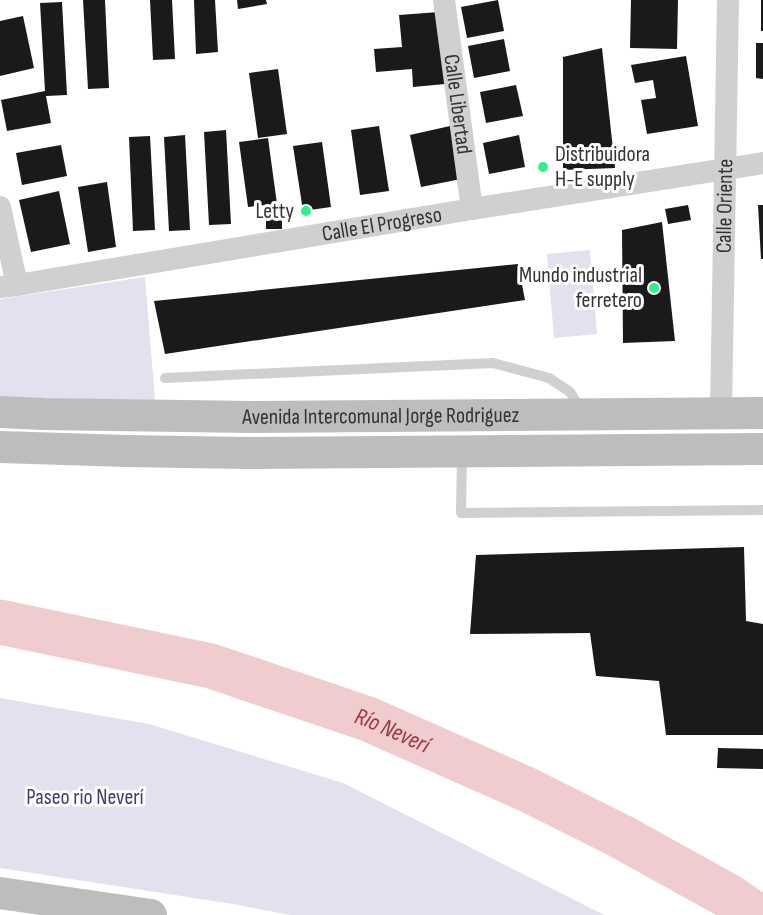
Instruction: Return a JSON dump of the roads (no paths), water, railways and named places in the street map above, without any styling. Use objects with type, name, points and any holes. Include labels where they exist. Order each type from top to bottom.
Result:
[{"type":"main road","name":"Avenida Intercomunal Jorge Rodriguez","points":[[0,412],[251,417],[746,410]]},
{"type":"main road","name":"Avenida Intercomunal Jorge Rodriguez","points":[[0,447],[127,452],[247,453],[763,448]]},
{"type":"main road","points":[[0,893],[151,915]]},
{"type":"street","name":"Calle Libertad","points":[[444,0],[472,209]]},
{"type":"street","name":"Calle Oriente","points":[[728,0],[725,170],[746,410]]},
{"type":"street","name":"Calle El Progreso","points":[[8,286],[763,163]]},
{"type":"street","points":[[0,207],[8,286]]},
{"type":"lane","points":[[165,378],[493,363],[549,378],[570,392],[584,413]]},
{"type":"lane","points":[[463,450],[461,513],[763,510]]},
{"type":"waterway","name":"Río Neverí","points":[[0,622],[211,666],[368,719],[526,789],[620,836],[730,897],[756,915]]},
{"type":"place","name":"Distribuidora H-E supply","points":[[543,167]]},
{"type":"place","name":"Letty","points":[[306,211]]},
{"type":"place","name":"Mundo industrial ferretero","points":[[654,288]]},
{"type":"park label","name":"Paseo rio Neverí","points":[[85,797]]}]
